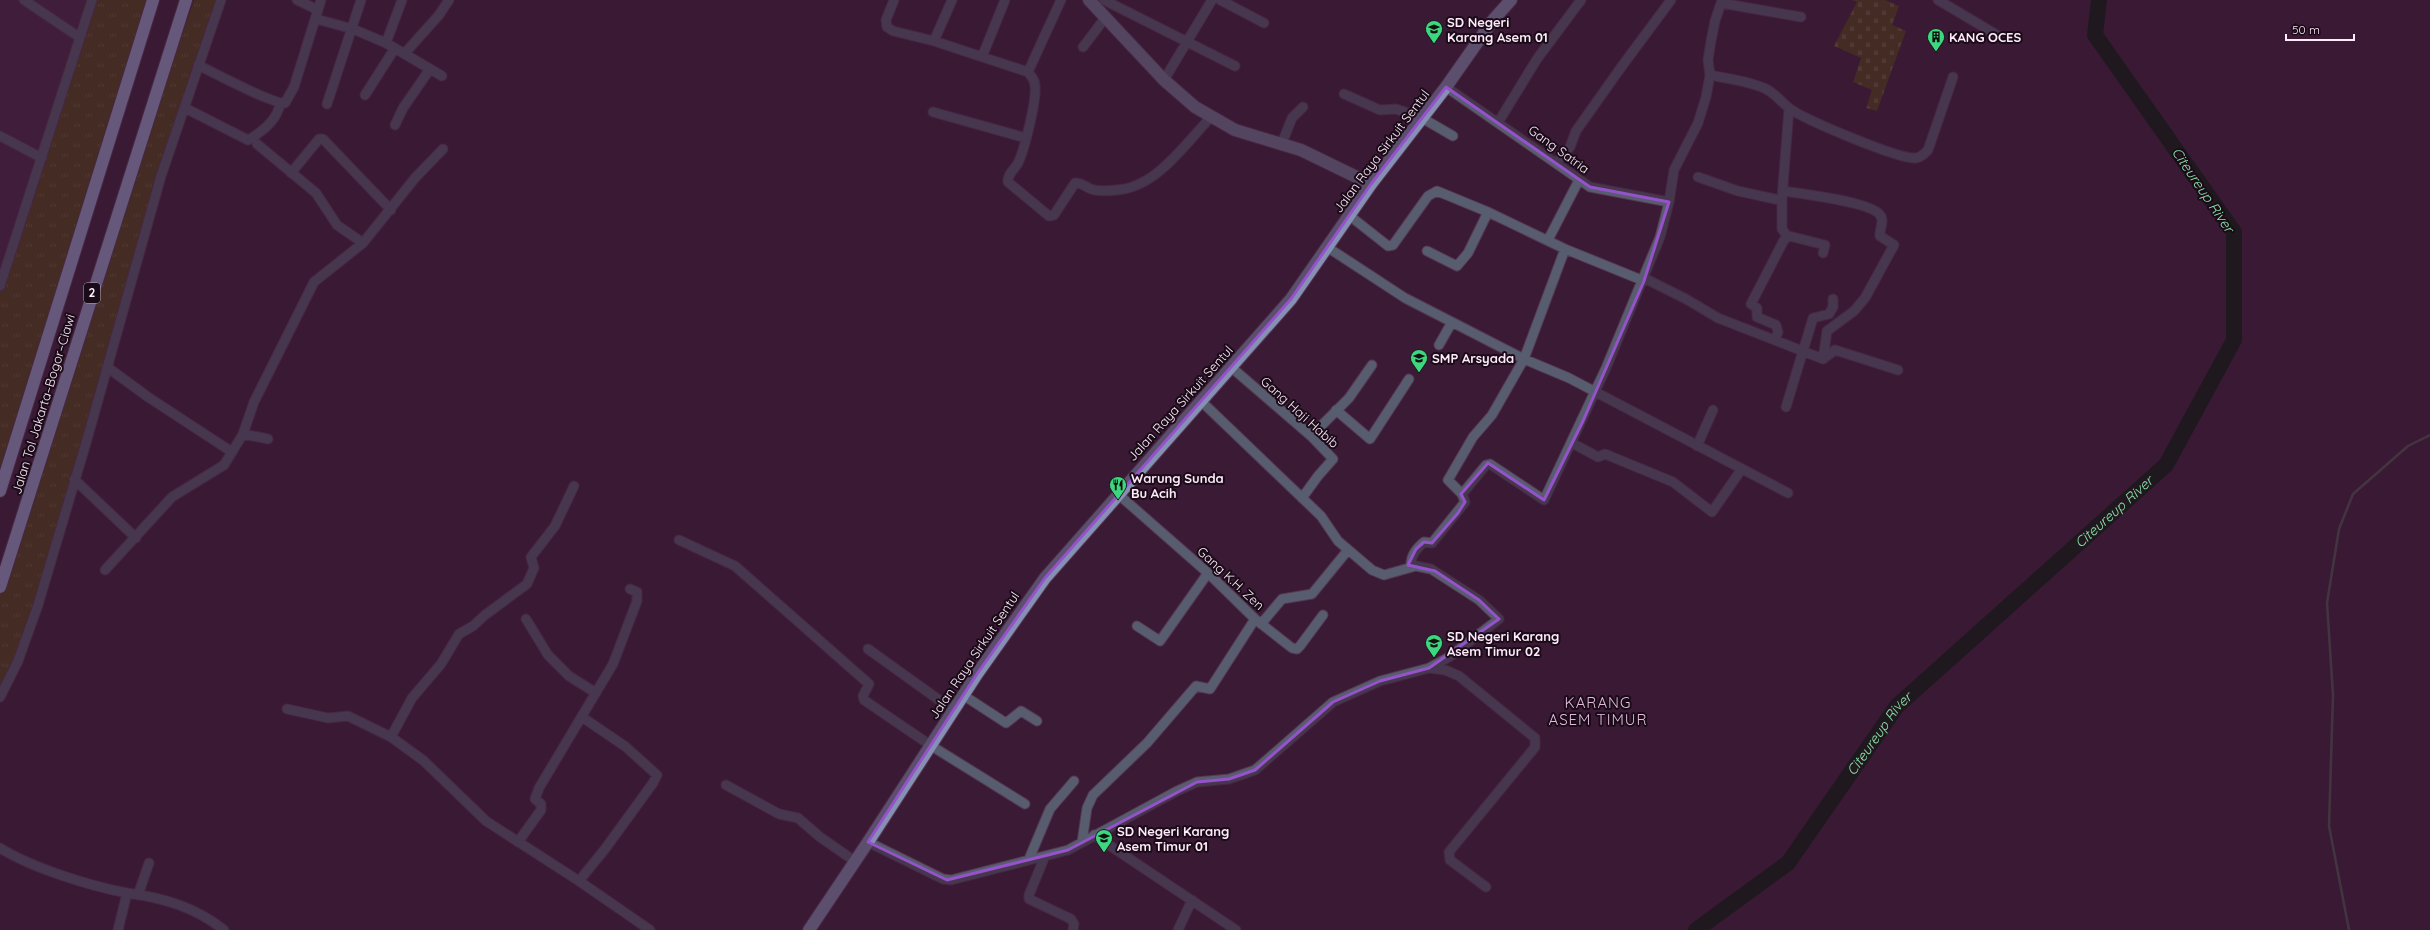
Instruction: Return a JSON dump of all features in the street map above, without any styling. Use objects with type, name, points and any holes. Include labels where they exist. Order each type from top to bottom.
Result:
[{"type":"highway","name":"Jalan Tol Jakarta–Bogor–Ciawi","points":[[0,492],[153,0]]},
{"type":"highway","name":"Jalan Tol Jakarta–Bogor–Ciawi","points":[[0,587],[186,0]]},
{"type":"main road","name":"Jalan Raya Sirkuit Sentul","points":[[809,930],[856,862],[963,695],[1045,578],[1291,298],[1371,184],[1446,87],[1493,20],[1511,0]]},
{"type":"street","points":[[24,0],[79,37]]},
{"type":"street","points":[[0,286],[4,258],[42,158],[79,37],[92,0]]},
{"type":"street","points":[[0,697],[18,661],[38,605],[161,176],[220,0]]},
{"type":"street","points":[[297,0],[317,15],[395,48],[442,76]]},
{"type":"street","points":[[198,65],[280,104],[285,103],[292,93],[321,0]]},
{"type":"street","points":[[327,104],[353,29],[361,0]]},
{"type":"street","points":[[386,44],[402,0]]},
{"type":"street","points":[[405,53],[439,15],[449,0]]},
{"type":"street","points":[[894,0],[886,20],[887,27],[893,31],[934,41],[1028,72],[1034,80],[1036,88],[1026,138],[1019,160],[1009,176],[1008,182],[1047,214],[1052,216],[1075,183],[1097,190],[1117,190],[1129,189],[1147,180],[1170,160],[1210,117]]},
{"type":"street","points":[[934,41],[952,0]]},
{"type":"street","points":[[982,57],[1005,0]]},
{"type":"street","points":[[1028,72],[1061,0]]},
{"type":"street","points":[[1089,0],[1164,80],[1195,108],[1235,130],[1282,143],[1371,184]]},
{"type":"street","points":[[1104,0],[1235,66]]},
{"type":"street","points":[[1220,0],[1264,23]]},
{"type":"street","points":[[1499,121],[1537,59],[1581,0]]},
{"type":"street","points":[[1556,163],[1570,147],[1576,131],[1671,0]]},
{"type":"street","points":[[1938,0],[1997,35]]},
{"type":"street","points":[[1164,80],[1208,1]]},
{"type":"street","points":[[1462,494],[1486,465],[1490,464],[1544,500],[1595,392],[1644,279],[1660,237],[1669,202],[1674,170],[1698,123],[1710,75],[1708,60],[1714,20],[1722,2],[1801,17]]},
{"type":"street","points":[[1084,47],[1105,18]]},
{"type":"street","points":[[365,95],[395,48]]},
{"type":"street","points":[[396,125],[403,108],[430,69]]},
{"type":"street","points":[[1710,75],[1757,85],[1775,95],[1789,109],[1858,141],[1896,154],[1916,158],[1922,156],[1928,150],[1953,77]]},
{"type":"street","name":"Gang Satria","points":[[1446,87],[1499,121],[1578,180],[1590,186],[1669,202]]},
{"type":"street","points":[[1344,94],[1380,110],[1396,109],[1422,118],[1452,136]]},
{"type":"street","points":[[185,108],[248,140],[271,122],[276,116],[280,104]]},
{"type":"street","points":[[1282,143],[1292,118],[1303,108]]},
{"type":"street","points":[[1789,109],[1782,229],[1786,236],[1825,245],[1823,253]]},
{"type":"street","points":[[933,112],[1026,138]]},
{"type":"street","points":[[0,136],[42,158]]},
{"type":"street","points":[[291,173],[319,138],[323,139],[391,210]]},
{"type":"street","points":[[257,144],[316,193],[337,225],[363,243]]},
{"type":"street","points":[[104,570],[136,538],[172,498],[224,465],[243,434],[254,402],[314,282],[363,243],[391,210],[415,178],[443,150]]},
{"type":"street","points":[[1698,177],[1738,191],[1779,200],[1783,194]]},
{"type":"street","points":[[1548,240],[1578,180]]},
{"type":"street","points":[[1350,216],[1388,246],[1393,245],[1432,192],[1437,191],[1488,212],[1565,249],[1644,279],[1686,298],[1718,318],[1804,353],[1823,359]]},
{"type":"street","points":[[1783,194],[1862,204],[1878,212],[1882,218],[1880,236],[1894,245],[1865,298],[1854,311],[1827,332],[1823,359]]},
{"type":"street","points":[[1427,251],[1457,266],[1468,253],[1488,212]]},
{"type":"street","points":[[1775,340],[1778,332],[1776,325],[1757,317],[1757,308],[1751,304],[1786,236]]},
{"type":"street","points":[[1327,247],[1405,298],[1524,359],[1540,364],[1595,392],[1741,470],[1788,493]]},
{"type":"street","points":[[1411,567],[1412,558],[1416,549],[1424,542],[1432,543],[1458,513],[1465,502],[1462,494],[1448,480],[1473,437],[1492,415],[1524,359],[1565,249]]},
{"type":"street","points":[[1786,407],[1804,353],[1813,318],[1827,315],[1833,307],[1833,299]]},
{"type":"street","points":[[1439,345],[1452,322]]},
{"type":"street","points":[[1823,359],[1835,350],[1898,370]]},
{"type":"street","points":[[1311,436],[1349,398],[1372,365]]},
{"type":"street","points":[[107,367],[148,397],[232,452]]},
{"type":"street","name":"Gang Haji Habib","points":[[1231,367],[1311,436],[1333,459],[1302,498]]},
{"type":"street","points":[[1336,410],[1370,439],[1409,380]]},
{"type":"street","points":[[868,842],[947,880],[1062,852],[1197,782],[1229,779],[1256,770],[1333,702],[1380,681],[1429,668],[1449,656],[1499,619],[1479,600],[1427,567],[1411,567],[1388,574],[1379,574],[1335,538],[1321,516],[1201,401]]},
{"type":"street","points":[[1697,446],[1713,410]]},
{"type":"street","points":[[243,434],[268,438]]},
{"type":"street","points":[[1572,443],[1598,457],[1605,454],[1673,482],[1713,512],[1741,470]]},
{"type":"street","points":[[74,479],[136,538]]},
{"type":"street","points":[[391,737],[412,698],[441,664],[459,634],[473,626],[485,615],[527,584],[534,568],[531,557],[555,526],[574,486]]},
{"type":"street","name":"Gang K.H. Zen","points":[[1118,494],[1208,574],[1258,621],[1295,649],[1306,639],[1323,616]]},
{"type":"street","points":[[679,540],[735,566],[869,684],[863,696],[864,700],[930,745],[1025,804]]},
{"type":"street","points":[[1082,842],[1087,808],[1093,795],[1147,743],[1196,686],[1210,689],[1258,621],[1282,599],[1312,594],[1348,550]]},
{"type":"street","points":[[1137,626],[1160,641],[1208,574]]},
{"type":"street","points":[[518,842],[541,810],[541,804],[535,800],[535,796],[613,664],[634,613],[637,592],[630,589]]},
{"type":"street","points":[[526,619],[548,655],[569,676],[596,693]]},
{"type":"street","points":[[868,649],[954,710]]},
{"type":"street","points":[[1429,668],[1445,670],[1459,676],[1535,738],[1535,747],[1449,852],[1450,860],[1486,887]]},
{"type":"street","points":[[963,695],[1006,722],[1021,711],[1037,721]]},
{"type":"street","points":[[288,709],[328,718],[348,716],[391,737],[424,761],[486,822],[579,881],[650,930]]},
{"type":"street","points":[[579,881],[605,849],[653,783],[656,775],[626,747],[582,716]]},
{"type":"street","points":[[1029,859],[1050,809],[1074,781]]},
{"type":"street","points":[[726,785],[779,814],[798,818],[820,837],[856,862]]},
{"type":"street","points":[[1094,835],[1236,930]]},
{"type":"street","points":[[0,848],[27,862],[82,882],[189,908],[224,930]]},
{"type":"street","points":[[1045,856],[1029,898],[1072,919],[1074,924],[1073,930]]},
{"type":"street","points":[[138,895],[149,864]]},
{"type":"street","points":[[118,930],[127,893]]},
{"type":"street","points":[[1178,930],[1192,900]]},
{"type":"highlighted area","points":[[1446,87],[1590,187],[1669,202],[1644,281],[1583,421],[1544,500],[1488,463],[1461,494],[1465,502],[1458,513],[1432,543],[1424,542],[1416,549],[1408,565],[1435,571],[1479,600],[1499,619],[1429,668],[1380,681],[1333,702],[1255,770],[1229,779],[1197,782],[1068,850],[947,880],[868,842],[977,674],[1045,578],[1291,299],[1371,184]]},
{"type":"shaded area","points":[[0,0],[106,0],[0,372]]},
{"type":"green space","points":[[91,0],[153,0],[0,491],[0,279]]},
{"type":"green space","points":[[194,0],[221,0],[198,65],[38,605],[0,697],[0,587],[73,356]]},
{"type":"green space","points":[[1852,0],[1885,0],[1899,6],[1892,25],[1906,31],[1877,111],[1866,108],[1872,90],[1853,82],[1861,58],[1834,46],[1857,2]]},
{"type":"waterway","name":"Citeureup River","points":[[1696,930],[1788,863],[1897,706],[2166,465],[2234,340],[2234,232],[2095,35],[2099,0]]},
{"type":"waterway","points":[[2349,930],[2329,826],[2333,695],[2327,603],[2339,529],[2353,494],[2408,446],[2430,435]]},
{"type":"place","name":"SD Negeri Karang Asem 01","points":[[1434,44]]},
{"type":"place","name":"KANG OCES","points":[[1936,52]]},
{"type":"place","name":"SMP Arsyada","points":[[1419,373]]},
{"type":"place","name":"Warung Sunda Bu Acih","points":[[1118,500]]},
{"type":"place","name":"SD Negeri Karang Asem Timur 02","points":[[1434,658]]},
{"type":"place","name":"SD Negeri Karang Asem Timur 01","points":[[1104,853]]},
{"type":"district","name":"KARANG ASEM TIMUR","points":[[1598,712]]}]
